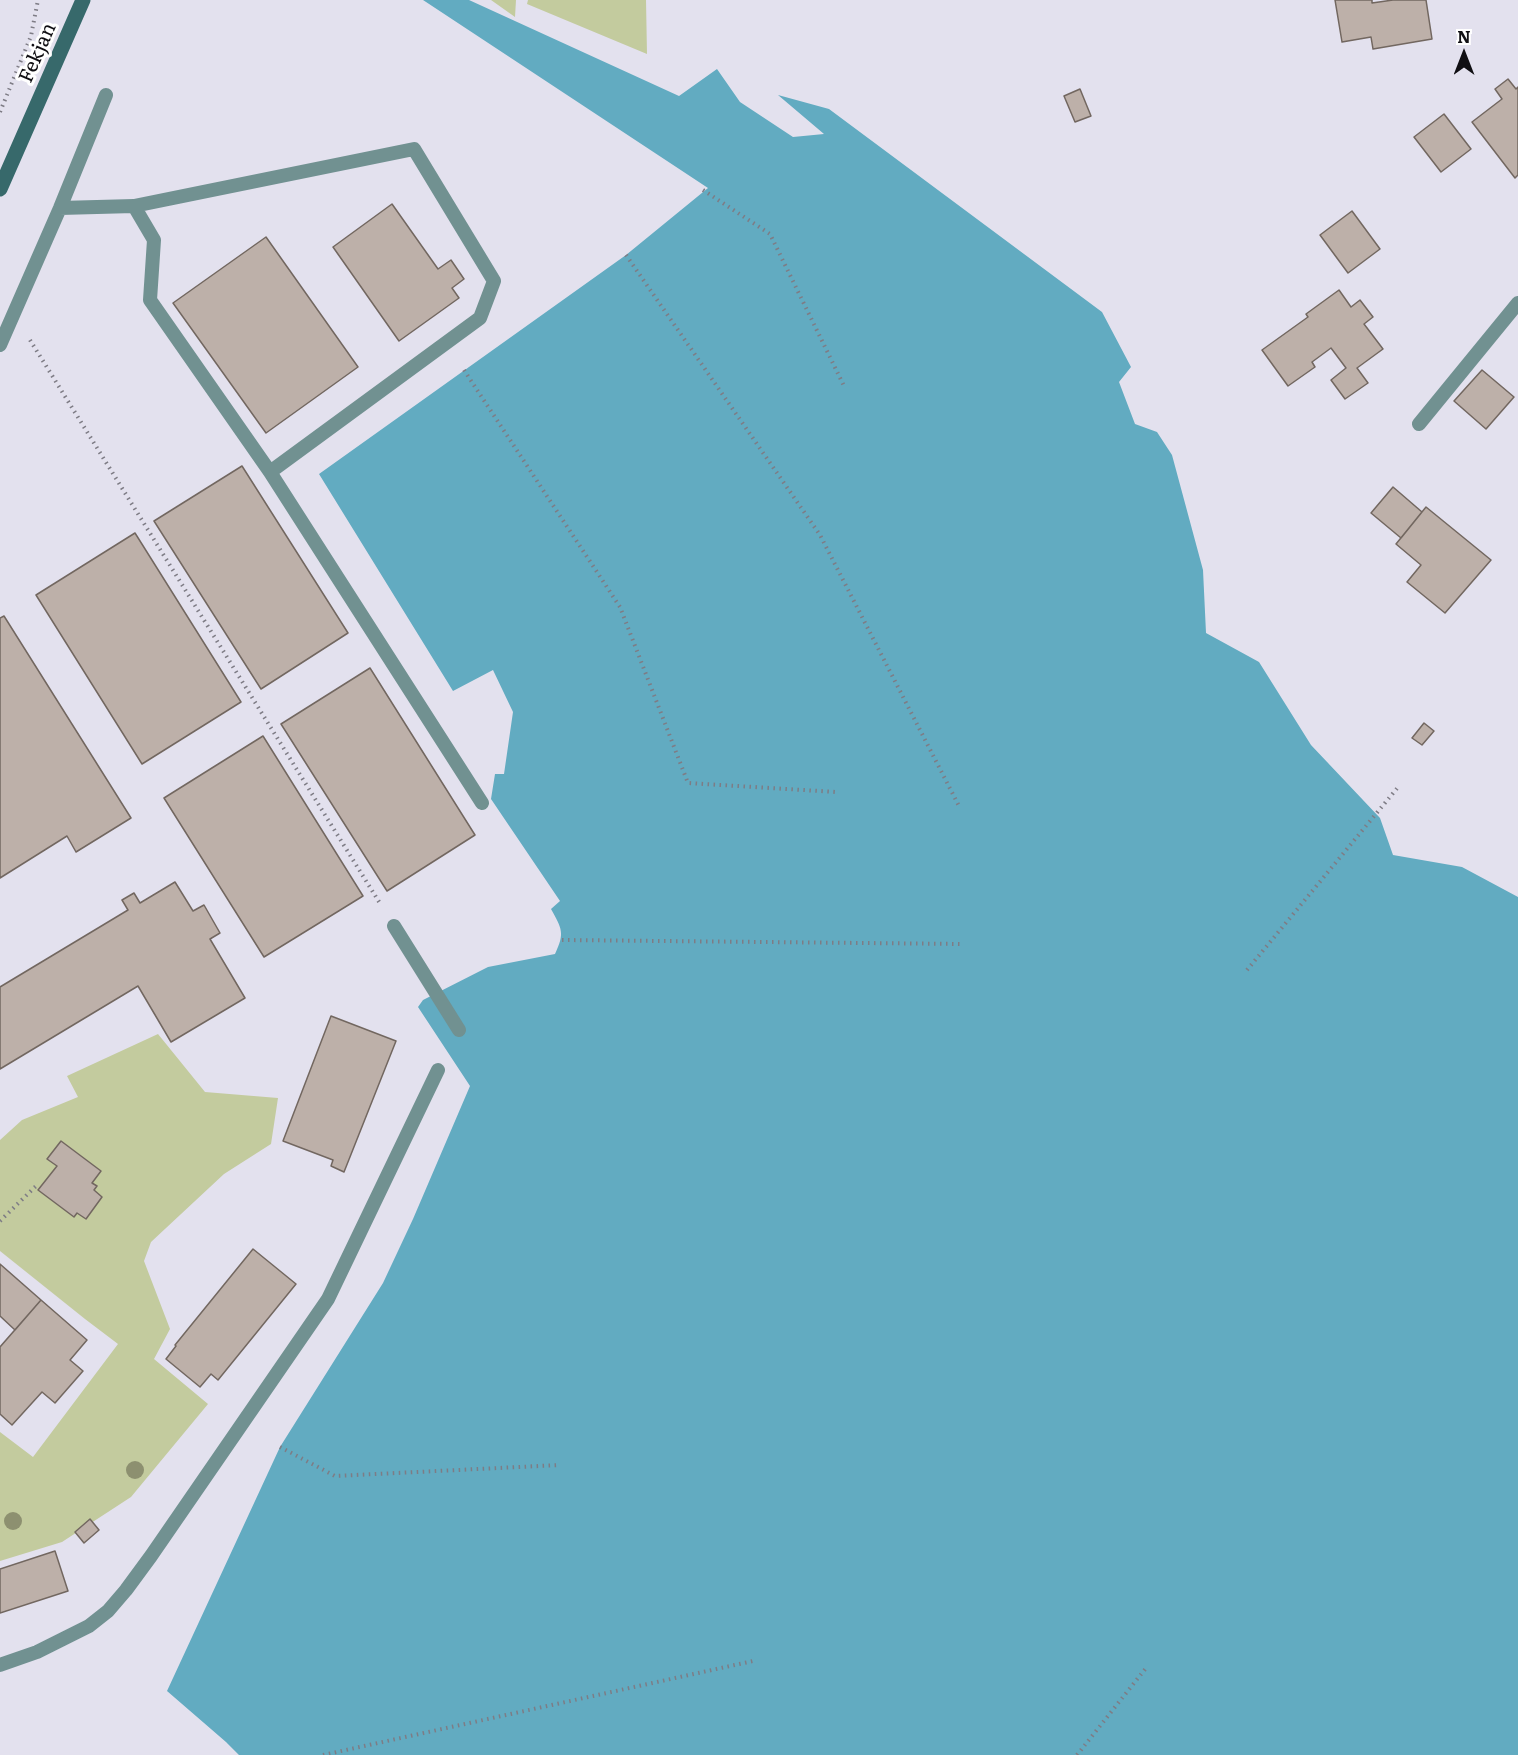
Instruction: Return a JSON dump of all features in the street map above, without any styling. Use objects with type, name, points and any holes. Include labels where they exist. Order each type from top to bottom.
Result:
[{"type":"main road","name":"Fekjan","points":[[0,189],[84,0]]},
{"type":"lane","points":[[0,345],[106,95]]},
{"type":"lane","points":[[60,208],[135,206],[414,149],[494,281],[480,318],[270,472]]},
{"type":"lane","points":[[135,206],[154,240],[150,300],[270,472],[482,803]]},
{"type":"lane","points":[[1419,424],[1518,303]]},
{"type":"lane","points":[[394,926],[459,1030]]},
{"type":"lane","points":[[0,1665],[37,1652],[89,1626],[114,1604],[151,1556],[328,1299],[438,1070]]},
{"type":"path","points":[[0,112],[31,36],[38,0]]},
{"type":"path","points":[[703,190],[770,234],[844,386]]},
{"type":"path","points":[[626,255],[820,535],[959,806]]},
{"type":"path","points":[[14,314],[394,926]]},
{"type":"path","points":[[464,370],[620,607],[688,783],[836,792]]},
{"type":"path","points":[[1247,970],[1399,786]]},
{"type":"path","points":[[562,940],[963,944]]},
{"type":"path","points":[[0,1221],[36,1186]]},
{"type":"path","points":[[280,1447],[335,1476],[560,1465]]},
{"type":"path","points":[[323,1755],[753,1661]]},
{"type":"path","points":[[1077,1755],[1146,1668]]},
{"type":"green space","points":[[491,0],[516,0],[515,17]]},
{"type":"green space","points":[[528,0],[646,0],[647,54],[527,4]]},
{"type":"green space","points":[[158,1034],[205,1092],[278,1098],[271,1144],[224,1174],[151,1242],[144,1261],[170,1329],[154,1359],[208,1404],[131,1497],[62,1542],[0,1561],[0,1432],[33,1457],[118,1344],[0,1251],[0,1140],[22,1120],[78,1097],[67,1076]]},
{"type":"water","points":[[423,0],[469,0],[679,96],[717,69],[740,102],[793,137],[824,134],[778,95],[829,109],[1102,312],[1131,367],[1119,382],[1135,424],[1157,432],[1172,455],[1203,570],[1206,633],[1259,662],[1311,745],[1380,818],[1393,855],[1462,867],[1518,897],[1518,1755],[239,1755],[167,1691],[280,1447],[383,1283],[470,1086],[418,1007],[423,1000],[488,967],[555,954],[561,936],[560,926],[551,909],[560,901],[491,799],[495,774],[504,774],[513,712],[493,670],[453,691],[319,474],[626,255],[708,188]]},
{"type":"building","points":[[1335,0],[1372,0],[1372,3],[1393,0],[1426,0],[1432,39],[1373,49],[1371,37],[1342,42]]},
{"type":"building","points":[[1508,79],[1516,89],[1518,87],[1518,175],[1515,178],[1472,122],[1502,99],[1495,89]]},
{"type":"building","points":[[1080,89],[1091,116],[1075,122],[1064,96]]},
{"type":"building","points":[[1444,114],[1471,149],[1441,172],[1414,137]]},
{"type":"building","points":[[392,204],[438,269],[451,260],[464,279],[452,288],[459,298],[399,341],[333,247]]},
{"type":"building","points":[[1352,211],[1380,249],[1348,273],[1320,235]]},
{"type":"building","points":[[266,237],[358,367],[266,433],[173,303]]},
{"type":"building","points":[[1339,290],[1351,307],[1360,300],[1373,317],[1364,324],[1383,349],[1357,368],[1368,383],[1345,399],[1331,380],[1346,368],[1331,348],[1312,362],[1315,367],[1288,386],[1262,350],[1308,317],[1306,314]]},
{"type":"building","points":[[1482,370],[1514,397],[1486,429],[1454,401]]},
{"type":"building","points":[[242,466],[348,633],[261,689],[154,521]]},
{"type":"building","points":[[1393,487],[1422,512],[1401,538],[1371,513]]},
{"type":"building","points":[[1426,507],[1491,560],[1445,613],[1407,582],[1421,565],[1396,544]]},
{"type":"building","points":[[135,533],[241,702],[142,764],[36,595]]},
{"type":"building","points":[[4,616],[131,818],[76,852],[67,836],[0,878],[0,618]]},
{"type":"building","points":[[370,668],[475,835],[387,891],[281,724]]},
{"type":"building","points":[[1424,723],[1434,731],[1422,745],[1412,738]]},
{"type":"building","points":[[263,736],[363,896],[264,957],[164,798]]},
{"type":"building","points":[[175,882],[193,911],[204,905],[220,933],[210,939],[245,998],[171,1042],[138,986],[0,1069],[0,987],[128,910],[122,900],[134,893],[140,903]]},
{"type":"building","points":[[331,1016],[396,1041],[344,1172],[331,1166],[333,1160],[283,1141]]},
{"type":"building","points":[[61,1141],[101,1171],[92,1183],[97,1186],[94,1190],[102,1197],[86,1219],[77,1213],[74,1217],[38,1190],[57,1166],[47,1159]]},
{"type":"building","points":[[253,1249],[296,1284],[218,1380],[211,1374],[200,1387],[166,1359]]},
{"type":"building","points":[[0,1264],[41,1300],[15,1330],[0,1316]]},
{"type":"building","points":[[41,1300],[87,1340],[70,1360],[83,1371],[55,1403],[42,1392],[12,1425],[0,1414],[0,1347]]},
{"type":"building","points":[[90,1519],[99,1530],[84,1543],[75,1532]]},
{"type":"building","points":[[55,1551],[68,1591],[0,1613],[0,1569]]}]
